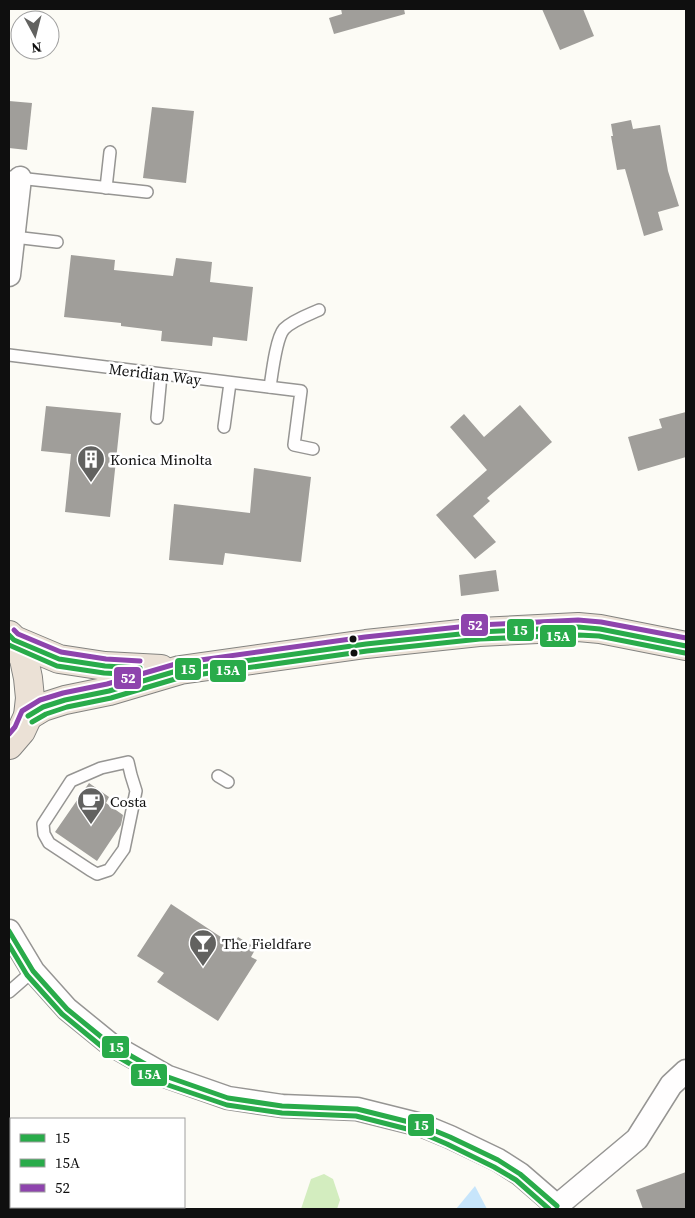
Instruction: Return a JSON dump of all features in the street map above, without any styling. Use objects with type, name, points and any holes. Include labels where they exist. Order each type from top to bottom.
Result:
[{"type":"highway","points":[[28,716],[43,707],[65,700],[109,691],[180,670],[366,644],[479,632],[578,627],[600,629],[686,646]]},
{"type":"highway","points":[[12,637],[59,659],[105,666],[180,670]]},
{"type":"highway","points":[[9,746],[21,731],[28,716],[30,698],[24,659],[12,637]]},
{"type":"street","points":[[9,275],[14,237],[14,177]]},
{"type":"street","points":[[9,931],[34,971],[67,1009],[110,1044],[168,1077],[228,1098],[282,1106],[357,1109],[421,1125],[498,1160],[520,1174],[559,1207],[637,1139],[671,1085],[686,1071]]},
{"type":"lane","points":[[106,188],[110,152]]},
{"type":"lane","points":[[14,177],[147,192]]},
{"type":"lane","points":[[14,237],[57,242]]},
{"type":"lane","points":[[270,387],[278,343],[284,329],[319,310]]},
{"type":"lane","name":"Meridian Way","points":[[9,356],[301,391],[294,445],[313,449]]},
{"type":"lane","points":[[157,418],[161,375]]},
{"type":"lane","points":[[224,427],[230,383]]},
{"type":"lane","points":[[128,762],[136,791],[124,849],[109,870],[98,874],[49,843],[44,834],[43,824],[71,781],[100,768],[128,762]]},
{"type":"lane","points":[[218,776],[228,782]]},
{"type":"lane","points":[[9,992],[34,971]]},
{"type":"green space","points":[[324,1174],[333,1179],[340,1200],[337,1209],[301,1209],[311,1179]]},
{"type":"water","points":[[475,1186],[487,1209],[456,1209]]},
{"type":"building","points":[[341,9],[404,9],[405,14],[334,34],[329,18],[342,14]]},
{"type":"building","points":[[542,9],[583,9],[594,36],[560,50]]},
{"type":"building","points":[[9,101],[32,103],[27,150],[9,148]]},
{"type":"building","points":[[152,107],[194,111],[186,183],[143,178]]},
{"type":"building","points":[[631,120],[633,129],[660,125],[668,171],[679,206],[658,212],[663,230],[644,236],[625,169],[617,170],[611,136],[613,136],[611,124]]},
{"type":"building","points":[[71,255],[115,260],[114,270],[173,276],[176,258],[212,262],[210,282],[253,287],[247,341],[213,337],[212,346],[161,341],[162,331],[121,326],[121,323],[64,317]]},
{"type":"building","points":[[520,405],[552,442],[487,498],[490,501],[473,516],[496,542],[475,559],[436,515],[487,470],[450,427],[464,414],[484,437]]},
{"type":"building","name":"Konica Minolta","points":[[46,406],[121,413],[110,517],[65,512],[71,454],[41,451]]},
{"type":"building","points":[[686,412],[686,457],[638,471],[628,437],[662,428],[659,419]]},
{"type":"building","points":[[254,468],[311,477],[301,562],[225,553],[223,565],[169,560],[174,504],[250,513]]},
{"type":"building","points":[[496,570],[499,591],[461,596],[459,575]]},
{"type":"building","name":"Costa","points":[[89,783],[109,797],[106,803],[123,815],[121,825],[97,861],[55,832]]},
{"type":"building","name":"The Fieldfare","points":[[171,904],[233,945],[238,937],[256,948],[251,957],[257,960],[218,1021],[157,982],[164,973],[137,956]]},
{"type":"building","points":[[686,1172],[686,1209],[643,1209],[636,1190]]},
{"type":"transit line","name":"52","points":[[9,734],[15,727],[22,711],[40,700],[107,684],[179,663],[365,637],[478,625],[578,620],[601,622],[686,638]]},
{"type":"transit line","name":"15","points":[[28,716],[43,707],[65,700],[109,691],[180,670],[366,644],[479,632],[578,627],[600,629],[686,646]]},
{"type":"transit line","name":"52","points":[[14,630],[18,634],[61,652],[106,659],[140,661]]},
{"type":"transit line","name":"15","points":[[9,635],[14,640],[59,659],[105,666],[140,668]]},
{"type":"transit line","name":"15A","points":[[32,722],[46,714],[67,707],[111,698],[182,677],[367,651],[480,639],[578,635],[599,636],[685,653]]},
{"type":"transit line","name":"15A","points":[[9,645],[57,666],[104,673],[140,675]]},
{"type":"transit line","name":"15","points":[[9,931],[33,971],[67,1009],[110,1044],[168,1077],[228,1098],[282,1106],[357,1109],[421,1125],[498,1160],[520,1174],[557,1206]]},
{"type":"transit line","name":"15A","points":[[9,945],[27,975],[62,1014],[106,1050],[165,1084],[227,1105],[282,1113],[356,1116],[419,1132],[494,1167],[516,1180],[549,1209]]},
{"type":"place","name":"Konica Minolta","points":[[91,483]]},
{"type":"place","name":"Costa","points":[[91,825]]},
{"type":"place","name":"The Fieldfare","points":[[203,967]]}]
